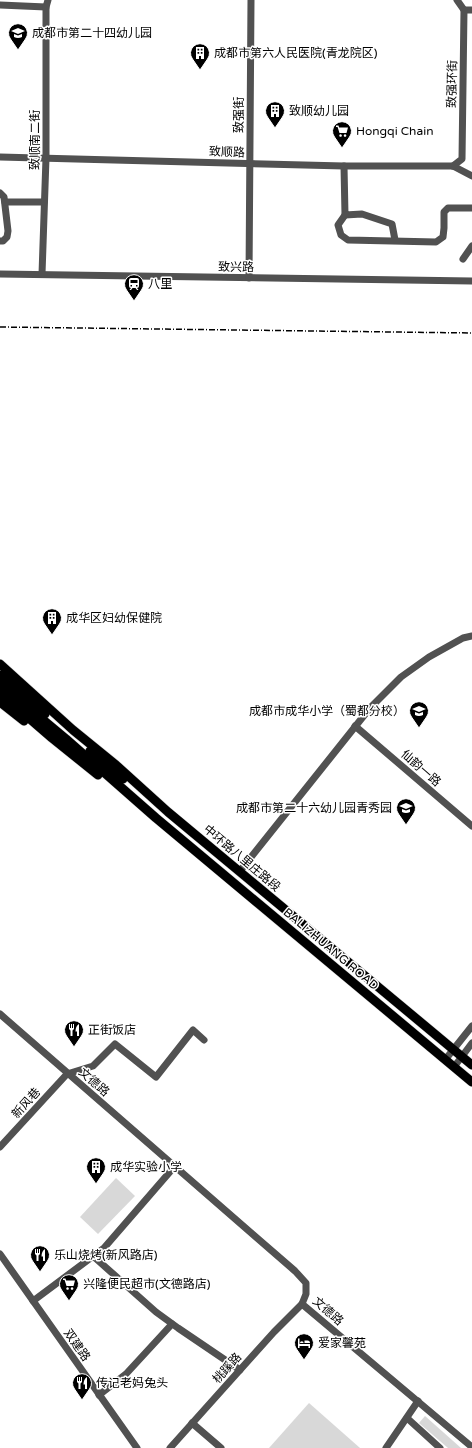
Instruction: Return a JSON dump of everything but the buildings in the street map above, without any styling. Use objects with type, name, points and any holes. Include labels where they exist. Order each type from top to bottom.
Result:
[{"type":"main road","points":[[0,659],[104,749],[116,765]]},
{"type":"main road","name":"中环路八里庄路段","points":[[0,664],[69,734]]},
{"type":"main road","points":[[0,675],[147,798],[168,812]]},
{"type":"main road","name":"中环路八里庄路段","points":[[0,684],[69,734],[116,765],[168,812],[472,1065]]},
{"type":"main road","points":[[0,693],[52,738],[125,796],[156,818]]},
{"type":"main road","points":[[0,702],[47,740],[72,754]]},
{"type":"main road","name":"BALIZHUANG ROAD","points":[[69,734],[156,818],[472,1082]]},
{"type":"street","name":"致强街","points":[[249,278],[251,0]]},
{"type":"street","points":[[457,0],[464,10],[472,10]]},
{"type":"street","points":[[0,5],[47,3]]},
{"type":"street","name":"致顺南二街","points":[[42,274],[46,158],[47,3]]},
{"type":"street","name":"致强环街","points":[[453,166],[462,158],[464,10]]},
{"type":"street","name":"致顺路","points":[[0,157],[344,166],[453,166]]},
{"type":"street","points":[[344,166],[345,215],[338,225],[341,234],[348,240],[395,240],[422,243],[436,242],[443,237],[444,212],[448,208],[472,208]]},
{"type":"street","points":[[453,166],[472,176]]},
{"type":"street","points":[[0,193],[4,197],[8,231],[7,237],[3,241],[0,241]]},
{"type":"street","points":[[5,202],[44,202]]},
{"type":"street","points":[[345,215],[362,214],[392,224],[395,240]]},
{"type":"street","points":[[463,259],[472,246]]},
{"type":"street","name":"致兴路","points":[[0,274],[472,281]]},
{"type":"street","points":[[240,871],[370,708],[401,677],[429,657],[463,638],[472,636]]},
{"type":"street","name":"仙韵一路","points":[[355,726],[472,826]]},
{"type":"street","name":"文德路","points":[[0,1014],[67,1074],[296,1271],[306,1283],[306,1294],[302,1304],[472,1447]]},
{"type":"street","points":[[445,1060],[472,1026]]},
{"type":"street","points":[[67,1074],[93,1066],[115,1044],[156,1077],[193,1030],[204,1040]]},
{"type":"street","points":[[454,1067],[472,1043]]},
{"type":"street","name":"新风巷","points":[[0,1147],[67,1074]]},
{"type":"street","points":[[33,1300],[104,1248],[175,1166]]},
{"type":"street","name":"双建路","points":[[0,1254],[137,1448]]},
{"type":"street","points":[[93,1256],[156,1312],[240,1370]]},
{"type":"street","name":"桃蹊路","points":[[170,1448],[274,1332],[302,1304]]},
{"type":"street","points":[[99,1395],[126,1374],[172,1324]]},
{"type":"street","points":[[386,1448],[418,1402]]},
{"type":"street","points":[[407,1418],[440,1448]]},
{"type":"street","points":[[192,1424],[220,1448]]},
{"type":"shaded area","points":[[116,1178],[135,1196],[98,1234],[80,1217]]},
{"type":"shaded area","points":[[309,1403],[360,1448],[269,1448]]},
{"type":"shaded area","points":[[425,1416],[461,1448],[448,1448],[419,1423]]},
{"type":"railway","points":[[0,327],[472,333]]},
{"type":"place","name":"成都市第二十四幼儿园","points":[[18,50]]},
{"type":"place","name":"成都市第六人民医院(青龙院区)","points":[[200,70]]},
{"type":"place","name":"致顺幼儿园","points":[[275,128]]},
{"type":"place","name":"Hongqi Chain","points":[[342,148]]},
{"type":"place","name":"八里","points":[[134,301]]},
{"type":"place","name":"成华区妇幼保健院","points":[[52,635]]},
{"type":"place","name":"成都市成华小学（蜀都分校）","points":[[419,728]]},
{"type":"place","name":"成都市第二十六幼儿园青秀园","points":[[406,825]]},
{"type":"place","name":"正街饭店","points":[[74,1047]]},
{"type":"place","name":"成华实验小学","points":[[96,1184]]},
{"type":"place","name":"乐山烧烤(新风路店)","points":[[40,1272]]},
{"type":"place","name":"兴隆便民超市(文德路店)","points":[[69,1301]]},
{"type":"place","name":"爱家馨苑","points":[[304,1360]]},
{"type":"place","name":"传记老妈兔头","points":[[82,1400]]}]
